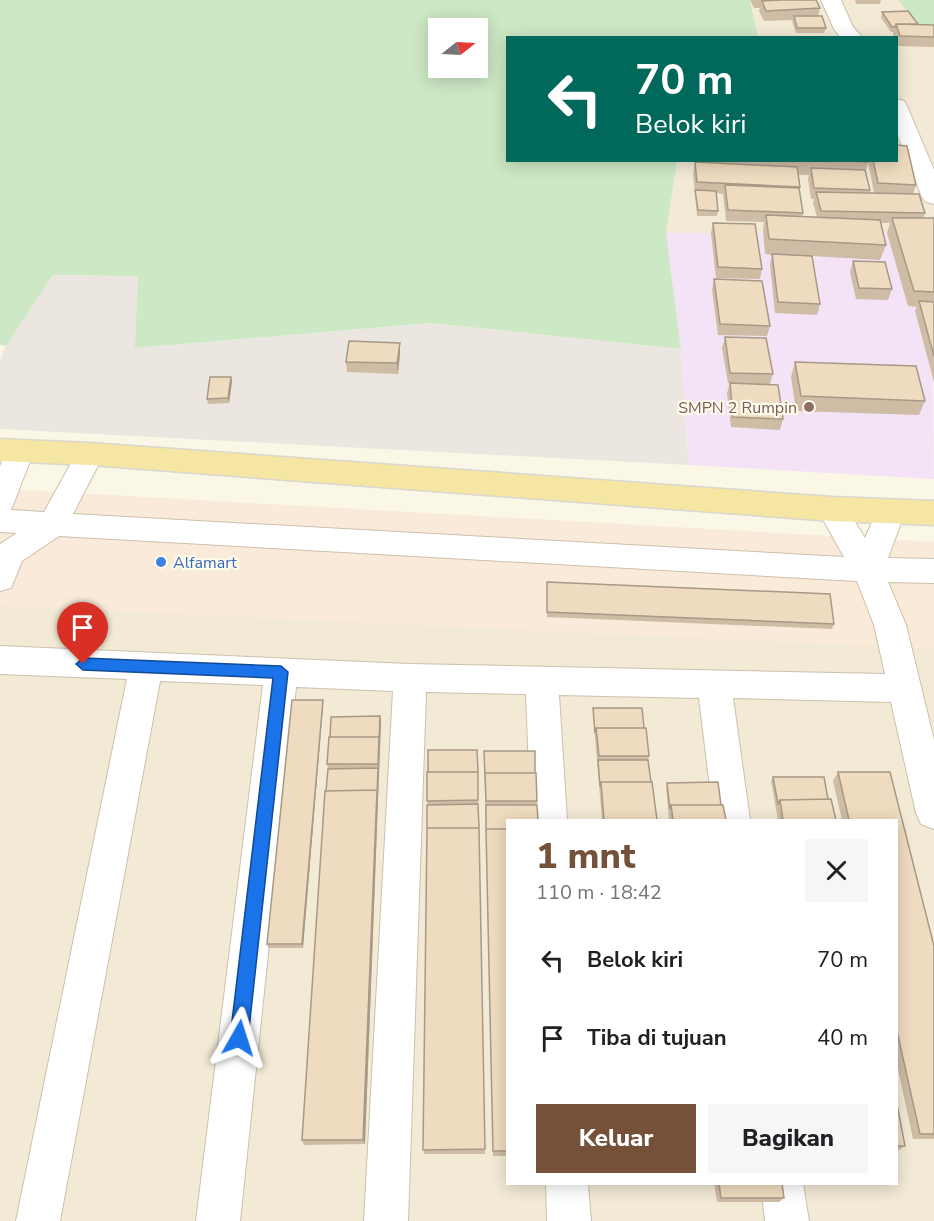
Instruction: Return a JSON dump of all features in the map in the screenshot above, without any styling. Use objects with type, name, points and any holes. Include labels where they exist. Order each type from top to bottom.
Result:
[{"type":"main road","points":[[10,451],[90,454],[832,509],[934,513]]},
{"type":"street","points":[[831,0],[844,29],[851,36]]},
{"type":"street","points":[[898,110],[927,169],[934,197]]},
{"type":"street","points":[[0,504],[10,451]]},
{"type":"street","points":[[3,556],[52,525],[90,454]]},
{"type":"street","points":[[832,509],[868,570],[890,625],[934,813]]},
{"type":"street","points":[[868,570],[890,512]]},
{"type":"street","points":[[0,521],[934,572]]},
{"type":"street","points":[[0,660],[410,678],[903,688]]},
{"type":"street","points":[[38,1221],[146,667]]},
{"type":"street","points":[[218,1221],[281,672]]},
{"type":"street","points":[[386,1221],[410,678]]},
{"type":"street","points":[[542,679],[549,819]]},
{"type":"street","points":[[714,684],[732,819]]},
{"type":"street","points":[[567,1185],[569,1221]]},
{"type":"street","points":[[782,1185],[787,1221]]},
{"type":"shaded area","points":[[750,0],[898,0],[934,43],[934,240],[932,234],[666,233],[677,162],[898,162],[898,36],[758,36]]},
{"type":"shaded area","name":"SMPN 2 Rumpin","points":[[666,233],[932,234],[934,479],[689,465],[681,349]]},
{"type":"shaded area","points":[[53,275],[138,276],[136,348],[431,323],[681,349],[689,465],[0,429],[0,360],[6,346]]},
{"type":"shaded area","points":[[0,489],[934,542],[934,1221],[0,1221]]},
{"type":"shaded area","points":[[0,489],[934,542],[934,649],[0,606]]},
{"type":"green space","points":[[0,0],[750,0],[758,36],[506,36],[506,162],[677,162],[666,233],[681,349],[431,323],[135,348],[138,276],[53,275],[6,346],[0,345]]},
{"type":"green space","points":[[898,0],[934,0],[934,43]]},
{"type":"building","points":[[816,0],[820,8],[766,11],[762,1]]},
{"type":"building","points":[[908,11],[918,24],[896,24],[892,27],[882,12]]},
{"type":"building","points":[[794,16],[822,16],[826,28],[797,28]]},
{"type":"building","points":[[896,24],[934,25],[934,37],[900,36]]},
{"type":"building","points":[[898,145],[907,146],[916,185],[878,183],[873,162],[898,162]]},
{"type":"building","points":[[695,162],[797,167],[800,187],[697,182]]},
{"type":"building","points":[[811,168],[865,170],[870,190],[814,188]]},
{"type":"building","points":[[725,185],[799,188],[803,213],[728,210]]},
{"type":"building","points":[[695,190],[716,191],[718,211],[698,210]]},
{"type":"building","points":[[816,192],[919,194],[925,213],[821,211]]},
{"type":"building","points":[[766,215],[880,220],[886,245],[769,239]]},
{"type":"building","points":[[892,218],[934,218],[934,292],[914,291]]},
{"type":"building","points":[[713,223],[755,224],[762,269],[718,267]]},
{"type":"building","points":[[772,254],[812,256],[820,304],[778,302]]},
{"type":"building","points":[[853,261],[885,262],[892,289],[859,288]]},
{"type":"building","points":[[714,279],[762,281],[770,326],[720,324]]},
{"type":"building","points":[[919,301],[934,302],[934,356]]},
{"type":"building","points":[[725,337],[766,338],[773,374],[730,373]]},
{"type":"building","points":[[349,341],[400,343],[397,363],[346,362]]},
{"type":"building","points":[[795,362],[916,366],[925,401],[801,396]]},
{"type":"building","points":[[210,377],[231,377],[228,398],[207,399]]},
{"type":"building","points":[[730,383],[778,385],[783,419],[733,417]]},
{"type":"building","points":[[547,582],[830,594],[834,624],[547,612]]},
{"type":"building","points":[[292,700],[323,700],[302,944],[267,944]]},
{"type":"building","points":[[593,708],[642,708],[644,728],[596,728],[595,733]]},
{"type":"building","points":[[380,716],[379,741],[379,737],[330,737],[331,717]]},
{"type":"building","points":[[596,728],[646,728],[649,756],[599,756]]},
{"type":"building","points":[[329,737],[379,737],[378,764],[327,764]]},
{"type":"building","points":[[428,750],[477,750],[478,772],[428,772]]},
{"type":"building","points":[[484,751],[535,751],[535,773],[485,773],[485,777]]},
{"type":"building","points":[[598,760],[648,760],[651,782],[601,782],[600,786]]},
{"type":"building","points":[[378,768],[377,795],[377,790],[326,791],[328,769]]},
{"type":"building","points":[[427,772],[478,772],[478,800],[427,801]]},
{"type":"building","points":[[838,772],[890,772],[934,946],[934,1134],[920,1134],[898,1036],[898,819],[849,819]]},
{"type":"building","points":[[485,773],[536,773],[537,801],[486,801]]},
{"type":"building","points":[[773,777],[824,777],[828,799],[780,800],[778,804]]},
{"type":"building","points":[[601,782],[652,782],[657,819],[604,819]]},
{"type":"building","points":[[718,782],[721,805],[671,805],[670,809],[667,783]]},
{"type":"building","points":[[377,790],[363,1140],[302,1140],[325,791]]},
{"type":"building","points":[[831,799],[836,819],[783,819],[780,800]]},
{"type":"building","points":[[478,804],[479,828],[427,828],[427,805]]},
{"type":"building","points":[[486,805],[537,805],[538,819],[506,819],[506,829],[486,829]]},
{"type":"building","points":[[671,805],[723,805],[726,819],[673,819]]},
{"type":"building","points":[[427,828],[479,828],[485,1149],[423,1150]]},
{"type":"building","points":[[486,829],[506,829],[506,1151],[493,1151]]},
{"type":"building","points":[[898,1109],[905,1146],[898,1146]]},
{"type":"building","points":[[719,1185],[782,1185],[784,1198],[721,1198]]},
{"type":"place","name":"SMPN 2 Rumpin","points":[[809,407]]},
{"type":"place","name":"Alfamart","points":[[161,562]]},
{"type":"route","points":[[83,664],[281,672],[239,1038]]}]
